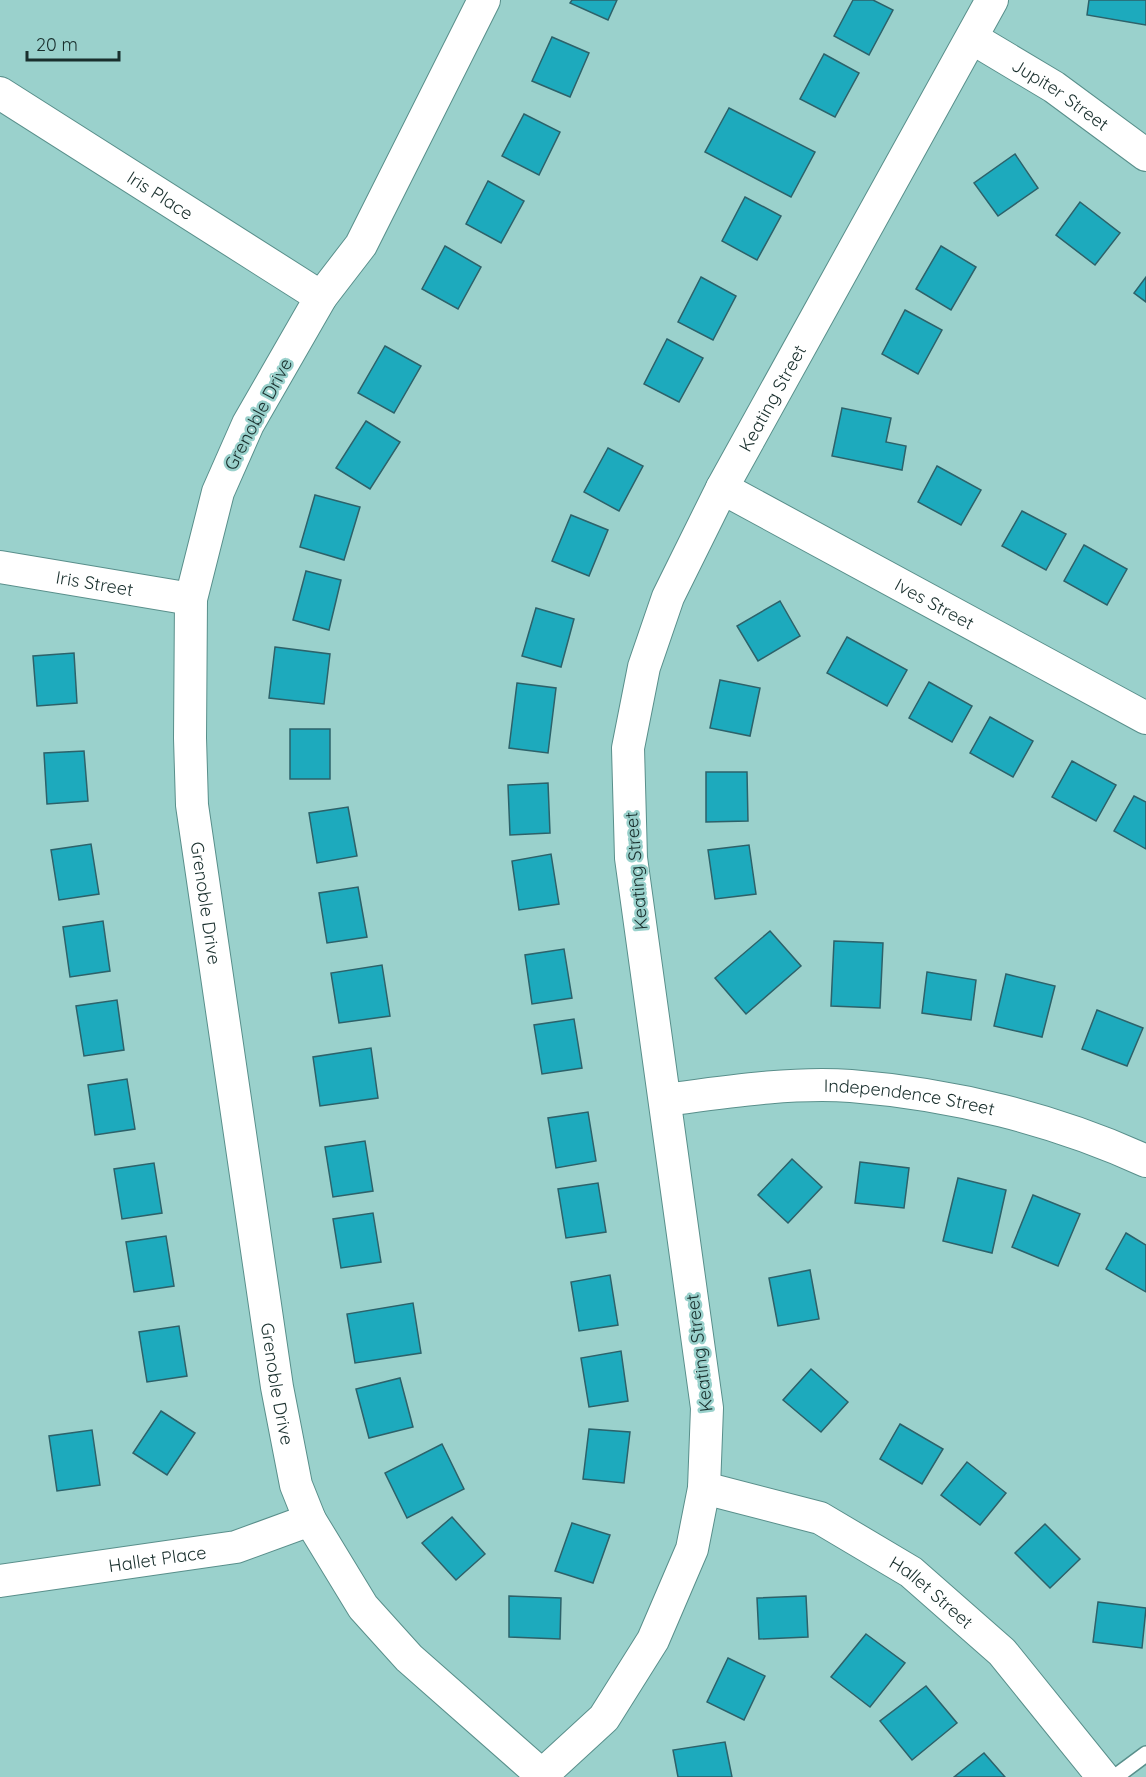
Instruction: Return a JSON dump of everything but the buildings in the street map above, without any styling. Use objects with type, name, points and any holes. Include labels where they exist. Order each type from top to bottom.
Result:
[{"type":"street","name":"Grenoble Drive","points":[[484,0],[361,245],[321,297],[249,424],[218,492],[191,599],[192,805],[277,1387],[296,1485],[310,1520],[363,1607],[409,1658],[543,1776]]},
{"type":"street","name":"Keating Street","points":[[543,1776],[604,1718],[653,1640],[692,1549],[704,1488],[707,1408],[631,858],[628,748],[644,667],[668,597],[722,488],[992,0]]},
{"type":"street","name":"Jupiter Street","points":[[972,38],[1054,87],[1146,155]]},
{"type":"street","name":"Iris Place","points":[[0,93],[321,297]]},
{"type":"street","name":"Ives Street","points":[[722,488],[1146,718]]},
{"type":"street","name":"Iris Street","points":[[0,567],[191,599]]},
{"type":"street","name":"Independence Street","points":[[665,1100],[756,1088],[850,1086],[978,1104],[1102,1141],[1146,1161]]},
{"type":"street","name":"Hallet Street","points":[[704,1488],[820,1518],[911,1572],[1002,1652],[1103,1777]]},
{"type":"street","name":"Hallet Place","points":[[0,1581],[236,1547],[310,1520]]},
{"type":"lane","points":[[1115,1777],[1146,1754]]}]
